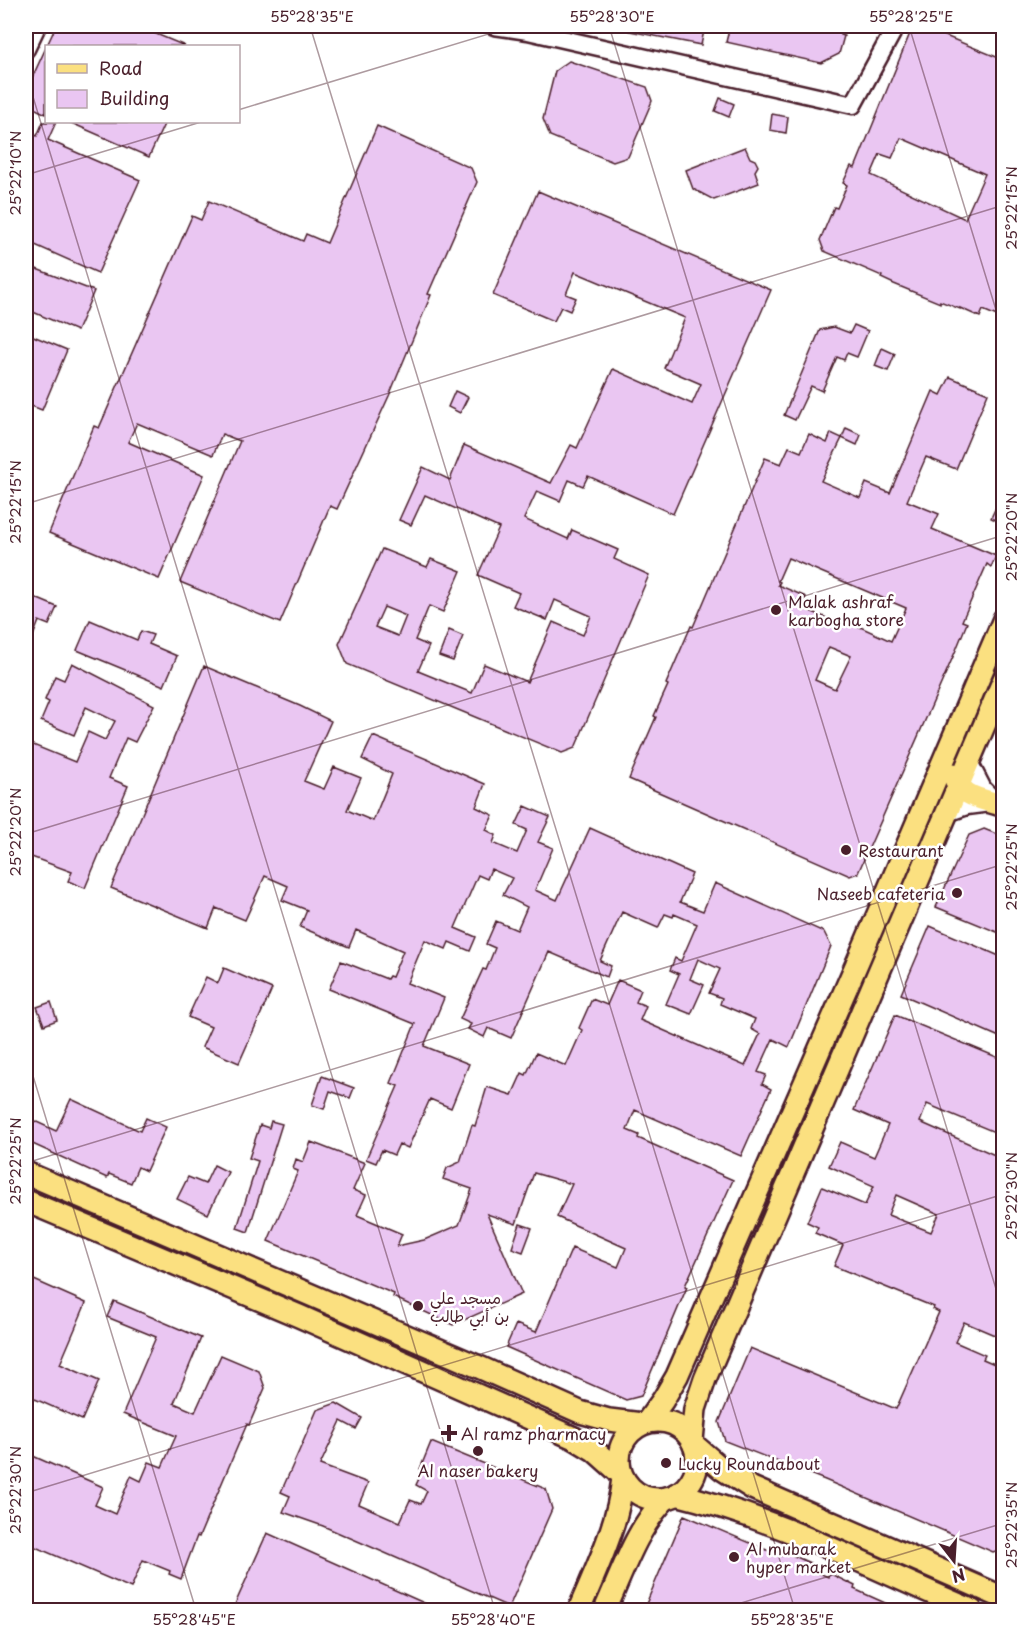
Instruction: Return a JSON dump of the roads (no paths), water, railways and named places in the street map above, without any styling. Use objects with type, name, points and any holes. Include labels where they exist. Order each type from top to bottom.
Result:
[{"type":"main road","points":[[579,1611],[614,1526],[620,1503],[622,1476],[618,1462],[619,1450],[624,1439],[632,1430],[644,1423],[663,1400],[676,1376],[858,961],[1004,619]]},
{"type":"main road","points":[[605,1611],[639,1534],[651,1515],[671,1496],[686,1487],[692,1478],[697,1456],[693,1443],[695,1409],[705,1379],[1004,679]]},
{"type":"main road","points":[[950,747],[953,773],[958,787],[971,797],[1001,805]]},
{"type":"main road","points":[[26,1173],[580,1412],[609,1420],[672,1423],[683,1430],[693,1443],[722,1469],[752,1488],[998,1592]]},
{"type":"main road","points":[[26,1201],[337,1332],[574,1438],[594,1450],[641,1496],[654,1499],[671,1496],[717,1504],[756,1517],[970,1611]]},
{"type":"street","points":[[26,49],[37,26]]},
{"type":"street","points":[[494,26],[529,28],[853,105],[896,26]]},
{"type":"street","points":[[969,762],[983,789],[1001,805]]},
{"type":"street","points":[[947,813],[977,804],[1001,805]]},
{"type":"place","name":"Malak ashraf karbogha store","points":[[776,610]]},
{"type":"place","name":"Restaurant","points":[[846,850]]},
{"type":"place","name":"Naseeb cafeteria","points":[[957,893]]},
{"type":"place","name":"مسجد علي بن أبي طالب","points":[[418,1306]]},
{"type":"place","name":"Al ramz pharmacy","points":[[449,1433]]},
{"type":"place","name":"Al naser bakery","points":[[478,1451]]},
{"type":"place","name":"Lucky Roundabout","points":[[666,1463]]},
{"type":"place","name":"Al mubarak hyper market","points":[[734,1557]]}]
